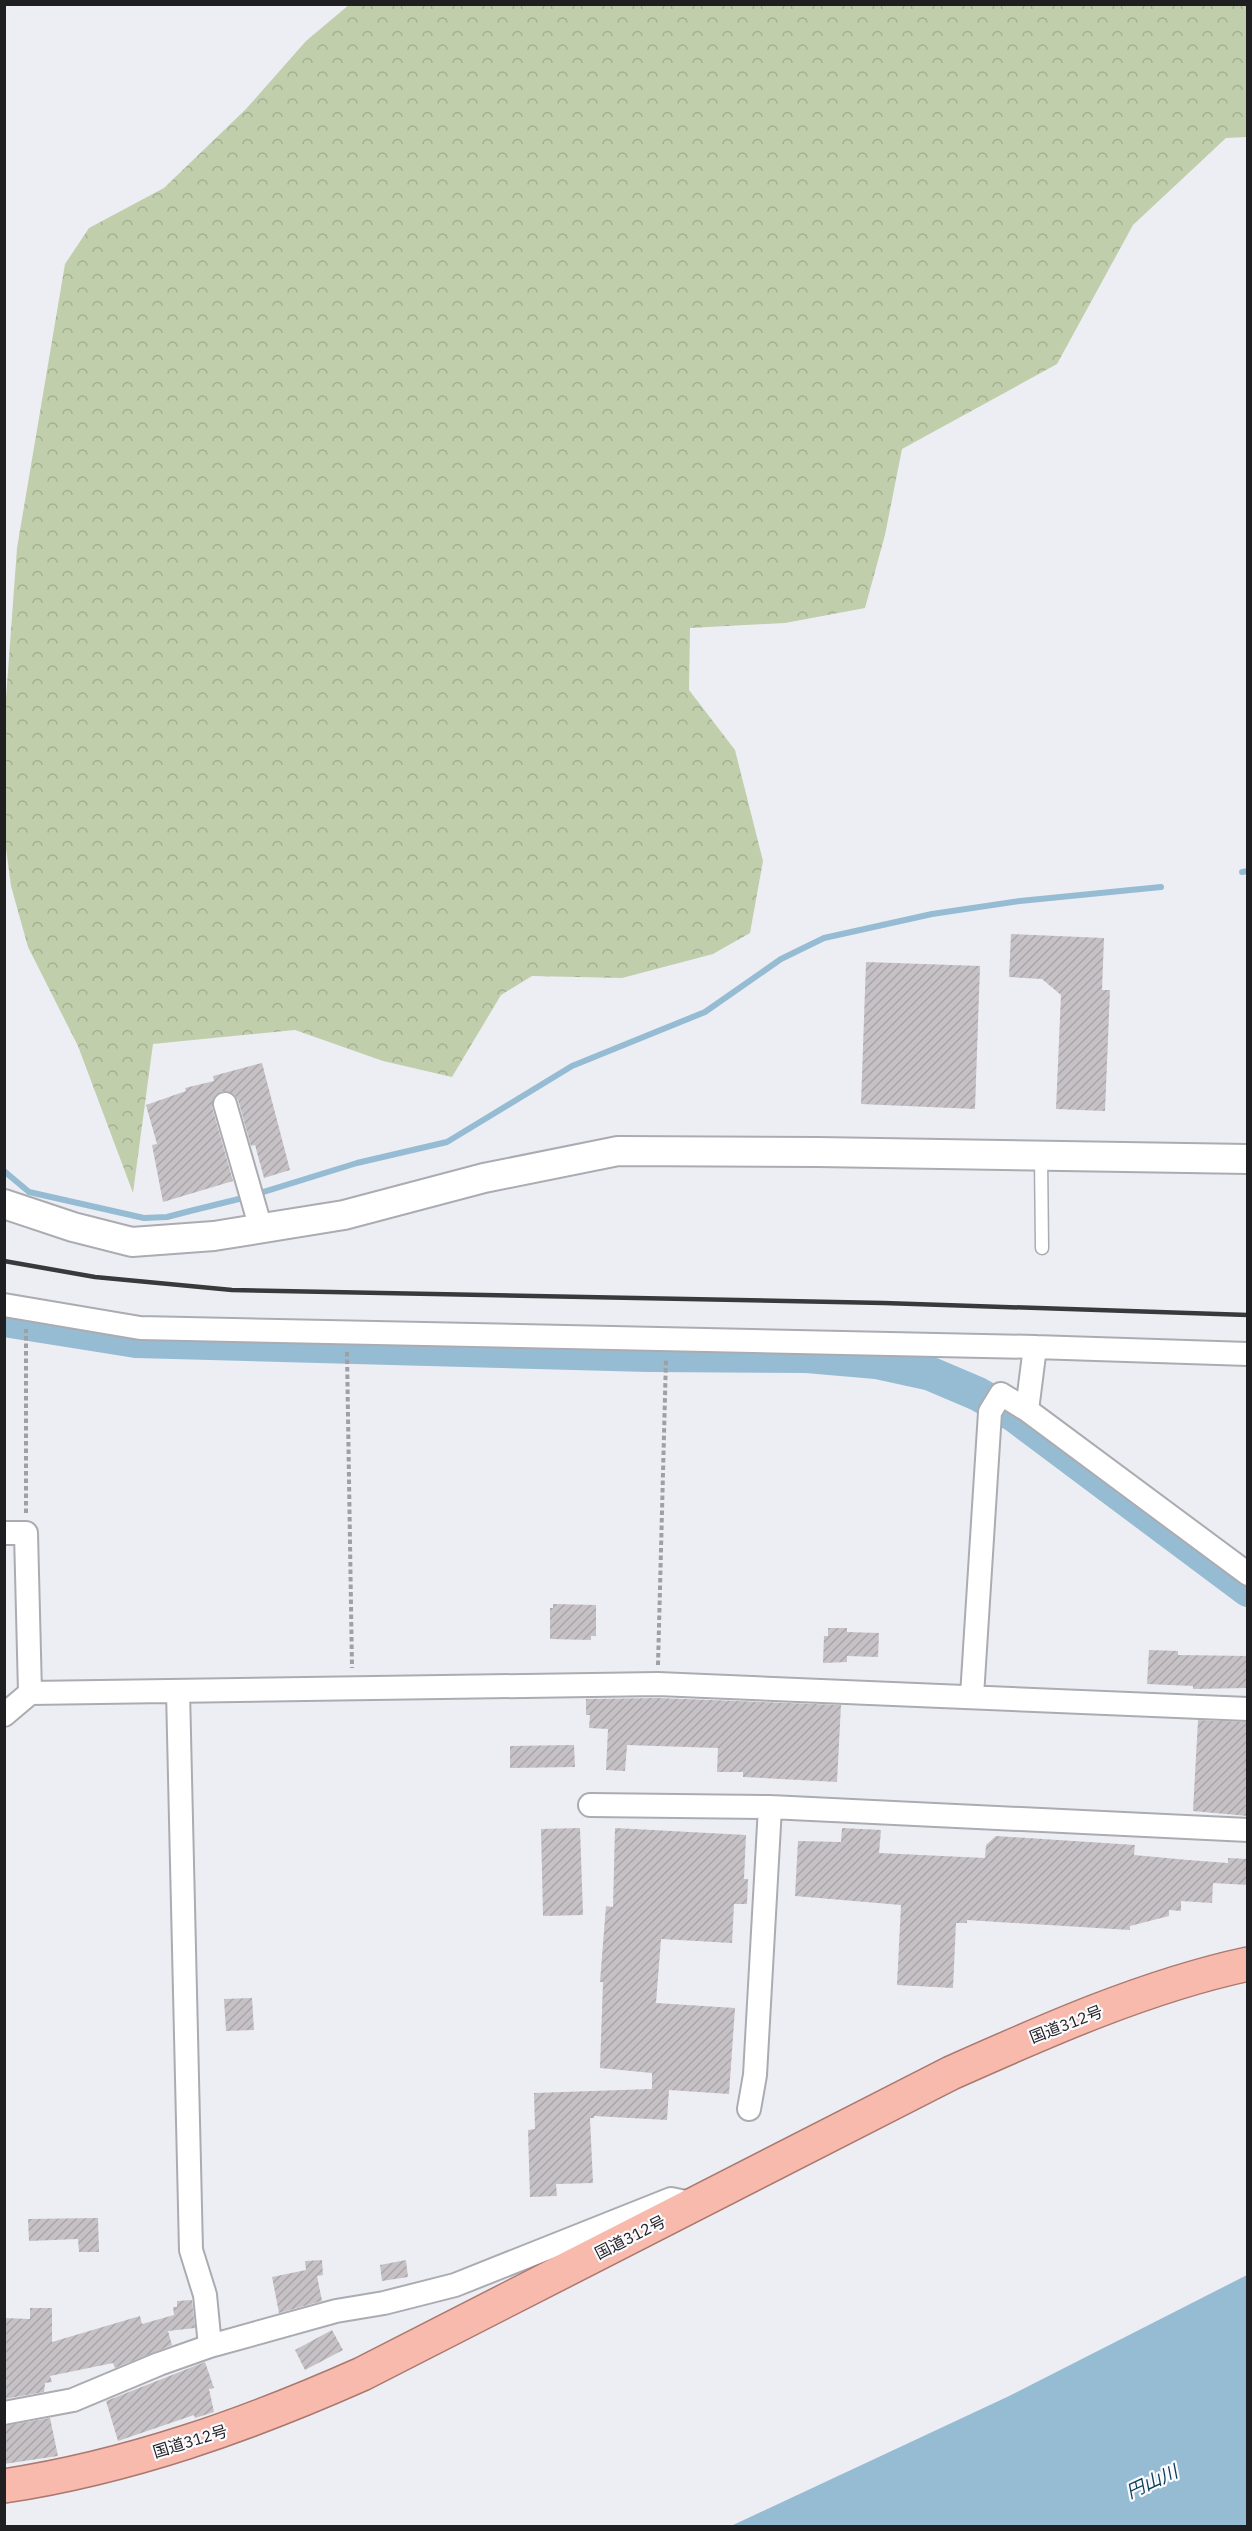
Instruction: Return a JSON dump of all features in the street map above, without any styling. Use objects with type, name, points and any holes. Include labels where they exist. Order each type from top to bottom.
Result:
[{"type":"highway","name":"国道312号","points":[[4,2486],[74,2474],[177,2446],[290,2406],[362,2374],[951,2073],[1025,2039],[1156,1991],[1248,1964]]},
{"type":"street","points":[[225,1104],[261,1229]]},
{"type":"street","points":[[4,1204],[73,1227],[132,1242],[214,1236],[344,1215],[483,1178],[618,1151],[1248,1159]]},
{"type":"street","points":[[4,1305],[140,1328],[1035,1347],[1248,1354]]},
{"type":"street","points":[[1027,1410],[1035,1347]]},
{"type":"street","points":[[972,1696],[995,1405],[1001,1394],[1027,1410],[1248,1574]]},
{"type":"street","points":[[15,1533],[30,1693]]},
{"type":"street","points":[[4,1715],[30,1693],[658,1684],[1248,1709]]},
{"type":"street","points":[[178,1691],[191,2250],[205,2295],[210,2346]]},
{"type":"street","points":[[590,1806],[770,1807],[1248,1830]]},
{"type":"street","points":[[748,2109],[755,2075],[770,1807]]},
{"type":"street","points":[[4,2413],[73,2400],[159,2364],[210,2346],[336,2311],[384,2303],[455,2285],[670,2199],[695,2204]]},
{"type":"lane","points":[[1041,1155],[1042,1248]]},
{"type":"path","points":[[15,1533],[26,1331]]},
{"type":"path","points":[[347,1355],[353,1690]]},
{"type":"path","points":[[658,1684],[666,1364]]},
{"type":"green space","points":[[350,4],[1247,5],[1247,137],[1226,138],[1133,225],[1057,364],[902,449],[885,535],[865,608],[785,623],[690,628],[689,690],[735,750],[763,861],[750,933],[713,954],[622,978],[532,976],[501,995],[452,1077],[383,1061],[295,1030],[153,1044],[133,1193],[78,1046],[28,947],[11,886],[5,841],[5,712],[17,548],[65,264],[89,228],[164,188],[246,109],[306,41]]},
{"type":"water","name":"円山川","points":[[1247,2275],[1247,2526],[731,2526],[1007,2397]]},
{"type":"building","points":[[1011,934],[1104,938],[1102,990],[1110,990],[1105,1111],[1056,1109],[1061,995],[1042,979],[1009,977]]},
{"type":"building","points":[[866,962],[980,966],[975,1109],[861,1104]]},
{"type":"building","points":[[262,1063],[290,1170],[264,1178],[255,1145],[251,1146],[238,1100],[234,1094],[222,1091],[215,1095],[212,1107],[233,1181],[163,1202],[152,1145],[157,1144],[146,1105],[186,1091],[185,1088],[214,1081],[213,1076]]},
{"type":"building","points":[[553,1604],[596,1605],[596,1636],[591,1636],[591,1640],[550,1639],[550,1608],[553,1608]]},
{"type":"building","points":[[828,1628],[847,1628],[847,1632],[879,1633],[878,1657],[847,1656],[847,1662],[823,1663],[824,1636],[828,1636]]},
{"type":"building","points":[[1149,1650],[1178,1651],[1178,1655],[1248,1656],[1248,1688],[1193,1689],[1193,1686],[1147,1684]]},
{"type":"building","points":[[658,1698],[841,1705],[837,1782],[743,1777],[743,1772],[717,1772],[718,1748],[627,1745],[625,1771],[606,1770],[608,1729],[589,1728],[590,1715],[586,1715],[586,1699]]},
{"type":"building","points":[[1198,1720],[1248,1722],[1248,1816],[1193,1811]]},
{"type":"building","points":[[574,1745],[575,1767],[510,1768],[510,1746]]},
{"type":"building","points":[[580,1828],[583,1915],[543,1916],[541,1829]]},
{"type":"building","points":[[615,1828],[746,1835],[744,1879],[748,1879],[747,1904],[734,1904],[732,1943],[661,1939],[656,2003],[735,2008],[729,2094],[669,2090],[667,2120],[594,2116],[590,2118],[593,2183],[556,2184],[557,2196],[530,2197],[528,2130],[535,2129],[534,2093],[652,2089],[652,2073],[600,2068],[603,1982],[600,1982],[606,1906],[613,1907]]},
{"type":"building","points":[[842,1828],[881,1830],[879,1853],[985,1858],[986,1845],[996,1836],[1135,1845],[1134,1855],[1188,1860],[1228,1863],[1228,1858],[1248,1859],[1248,1885],[1213,1883],[1212,1903],[1181,1901],[1181,1911],[1169,1910],[1169,1916],[1130,1926],[1130,1930],[967,1920],[967,1923],[956,1923],[953,1988],[897,1985],[901,1905],[795,1896],[798,1841],[841,1842]]},
{"type":"building","points":[[252,1998],[254,2030],[226,2031],[224,1999]]},
{"type":"building","points":[[98,2218],[99,2252],[79,2252],[78,2239],[29,2241],[28,2219]]},
{"type":"building","points":[[322,2260],[323,2275],[317,2276],[322,2301],[279,2313],[272,2277],[306,2270],[305,2261]]},
{"type":"building","points":[[406,2260],[408,2277],[382,2281],[380,2265]]},
{"type":"building","points":[[192,2300],[195,2328],[168,2331],[172,2345],[115,2368],[113,2363],[50,2376],[52,2382],[45,2383],[44,2392],[4,2399],[4,2318],[30,2319],[30,2308],[52,2308],[52,2342],[140,2316],[142,2324],[174,2315],[173,2307],[177,2307],[177,2301]]},
{"type":"building","points":[[332,2330],[343,2350],[305,2370],[295,2350]]},
{"type":"building","points":[[205,2362],[214,2388],[209,2389],[214,2412],[195,2418],[194,2415],[118,2441],[106,2401]]},
{"type":"building","points":[[50,2418],[58,2456],[4,2464],[4,2426]]},
{"type":"waterway","points":[[1242,872],[1248,871]]},
{"type":"waterway","points":[[4,1171],[29,1192],[144,1218],[167,1217],[247,1197],[357,1163],[447,1142],[572,1066],[705,1012],[781,959],[824,938],[932,914],[1020,901],[1161,887]]},
{"type":"waterway","points":[[4,1320],[136,1341],[648,1355],[807,1356],[876,1362],[931,1374],[978,1394],[1014,1415],[1248,1590]]},
{"type":"railway","points":[[4,1261],[95,1277],[232,1290],[884,1303],[1248,1315]]}]
